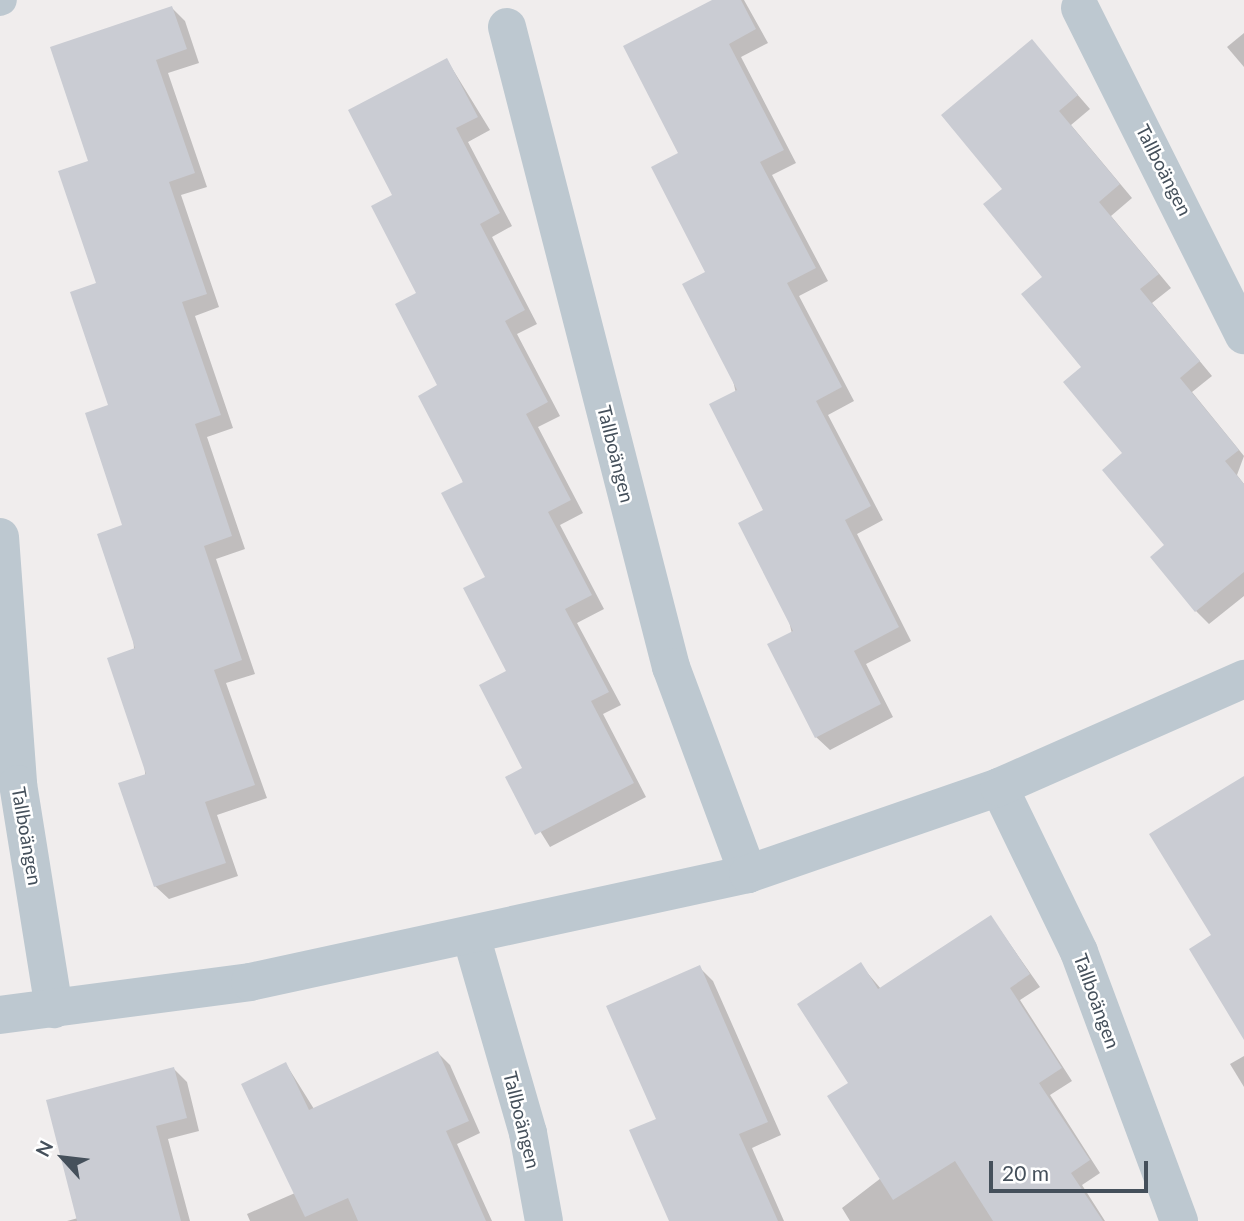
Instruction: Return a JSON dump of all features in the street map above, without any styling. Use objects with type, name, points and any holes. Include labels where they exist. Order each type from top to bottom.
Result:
[{"type":"street","name":"Tallboängen","points":[[1080,8],[1244,335]]},
{"type":"street","name":"Tallboängen","points":[[507,27],[671,667],[748,874]]},
{"type":"street","name":"Tallboängen","points":[[0,537],[18,784],[54,1009]]},
{"type":"street","points":[[0,1015],[250,982],[472,939],[748,874],[999,788],[1244,679]]},
{"type":"street","name":"Tallboängen","points":[[999,788],[1079,952],[1179,1221]]},
{"type":"street","name":"Tallboängen","points":[[472,939],[528,1133],[544,1221]]},
{"type":"building","points":[[712,0],[741,0],[756,29],[729,44],[784,150],[760,162],[816,268],[787,283],[842,387],[816,401],[871,506],[845,520],[899,627],[854,651],[881,704],[815,738],[767,644],[793,631],[738,523],[763,510],[709,404],[737,390],[682,284],[705,272],[651,167],[678,153],[623,46]]},
{"type":"building","points":[[172,6],[187,49],[156,60],[195,173],[169,182],[207,294],[182,302],[221,415],[195,424],[232,536],[204,546],[242,660],[214,670],[255,785],[205,802],[226,863],[154,887],[118,783],[146,774],[107,658],[135,648],[97,534],[122,525],[85,413],[108,405],[70,292],[96,283],[58,171],[88,161],[50,47]]},
{"type":"building","points":[[1032,39],[1078,95],[1059,111],[1120,184],[1099,202],[1159,274],[1140,289],[1200,361],[1180,378],[1239,450],[1225,461],[1244,484],[1244,572],[1195,612],[1150,557],[1164,545],[1102,470],[1122,453],[1063,382],[1081,367],[1021,294],[1042,277],[983,204],[1002,189],[941,115]]},
{"type":"building","points":[[447,58],[478,117],[456,128],[500,213],[480,224],[525,310],[505,321],[548,402],[526,414],[571,500],[548,512],[592,595],[565,609],[609,692],[591,701],[634,783],[535,835],[505,777],[522,768],[479,685],[506,671],[463,588],[485,577],[441,493],[463,482],[418,396],[437,385],[395,304],[416,293],[371,206],[392,195],[348,110]]},
{"type":"building","points":[[1244,776],[1244,1040],[1189,949],[1211,935],[1149,834]]},
{"type":"building","points":[[991,915],[1030,974],[1010,988],[1062,1068],[1039,1083],[1090,1160],[1071,1173],[1103,1221],[993,1221],[955,1161],[893,1200],[827,1096],[848,1083],[797,1004],[861,962],[878,989]]},
{"type":"building","points":[[700,965],[768,1122],[739,1134],[778,1221],[669,1221],[629,1130],[656,1119],[606,1006]]},
{"type":"building","points":[[438,1051],[469,1121],[446,1131],[486,1221],[358,1221],[348,1198],[305,1217],[241,1084],[286,1062],[309,1110]]},
{"type":"building","points":[[174,1067],[187,1118],[156,1126],[181,1221],[77,1221],[46,1100]]}]
